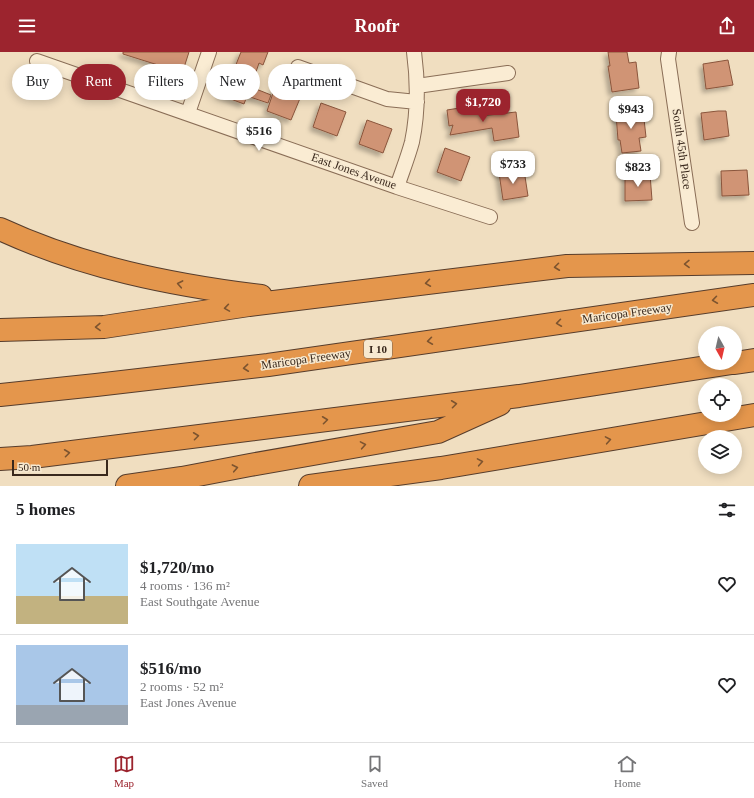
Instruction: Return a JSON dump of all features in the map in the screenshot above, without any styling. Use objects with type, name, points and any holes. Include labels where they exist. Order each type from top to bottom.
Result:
[{"type":"highway","points":[[0,229],[65,256],[110,268],[181,285],[293,300]]},
{"type":"highway","points":[[0,330],[104,327],[249,305],[567,266],[754,263]]},
{"type":"highway","name":"Maricopa Freeway","points":[[0,395],[96,386],[268,365],[754,295]]},
{"type":"highway","points":[[742,362],[754,360]]},
{"type":"highway","points":[[0,459],[32,457],[519,396],[698,369]]},
{"type":"highway","points":[[127,486],[182,478],[250,464],[438,432],[519,396]]},
{"type":"highway","points":[[310,486],[441,468],[754,415]]},
{"type":"highway","points":[[368,486],[441,468]]},
{"type":"street","points":[[188,113],[209,52]]},
{"type":"street","points":[[397,187],[412,141],[417,102],[414,52]]},
{"type":"street","name":"South 45th Place","points":[[669,52],[668,59],[692,223]]},
{"type":"street","name":"East Jones Avenue","points":[[37,61],[397,187],[490,217]]},
{"type":"street","points":[[417,86],[508,73]]},
{"type":"street","points":[[356,88],[387,99],[404,102],[417,102]]},
{"type":"building","points":[[123,52],[189,52],[185,64],[155,64],[123,54]]},
{"type":"building","points":[[241,52],[268,52],[263,65],[259,63],[236,64]]},
{"type":"building","points":[[608,52],[627,52],[629,63],[636,62],[639,88],[612,92],[608,66],[610,66]]},
{"type":"building","points":[[728,60],[733,85],[706,89],[703,64]]},
{"type":"building","points":[[260,91],[268,94],[268,103],[259,100]]},
{"type":"building","points":[[233,100],[246,100],[244,104]]},
{"type":"building","points":[[271,100],[299,100],[291,120],[267,111]]},
{"type":"building","points":[[321,103],[346,112],[337,136],[313,127]]},
{"type":"building","points":[[472,106],[473,114],[480,113],[481,116],[516,112],[519,137],[494,141],[492,128],[450,135],[453,125],[449,126],[447,110]]},
{"type":"building","points":[[643,110],[646,137],[639,138],[641,151],[622,153],[620,140],[618,140],[616,114]]},
{"type":"building","points":[[726,111],[729,136],[704,140],[701,113]]},
{"type":"building","points":[[367,120],[392,129],[383,153],[359,144]]},
{"type":"building","points":[[445,148],[470,157],[461,181],[437,172]]},
{"type":"building","points":[[524,170],[528,196],[503,200],[499,173]]},
{"type":"building","points":[[747,170],[749,195],[722,196],[721,171]]},
{"type":"building","points":[[650,174],[652,200],[625,201],[625,176]]}]
